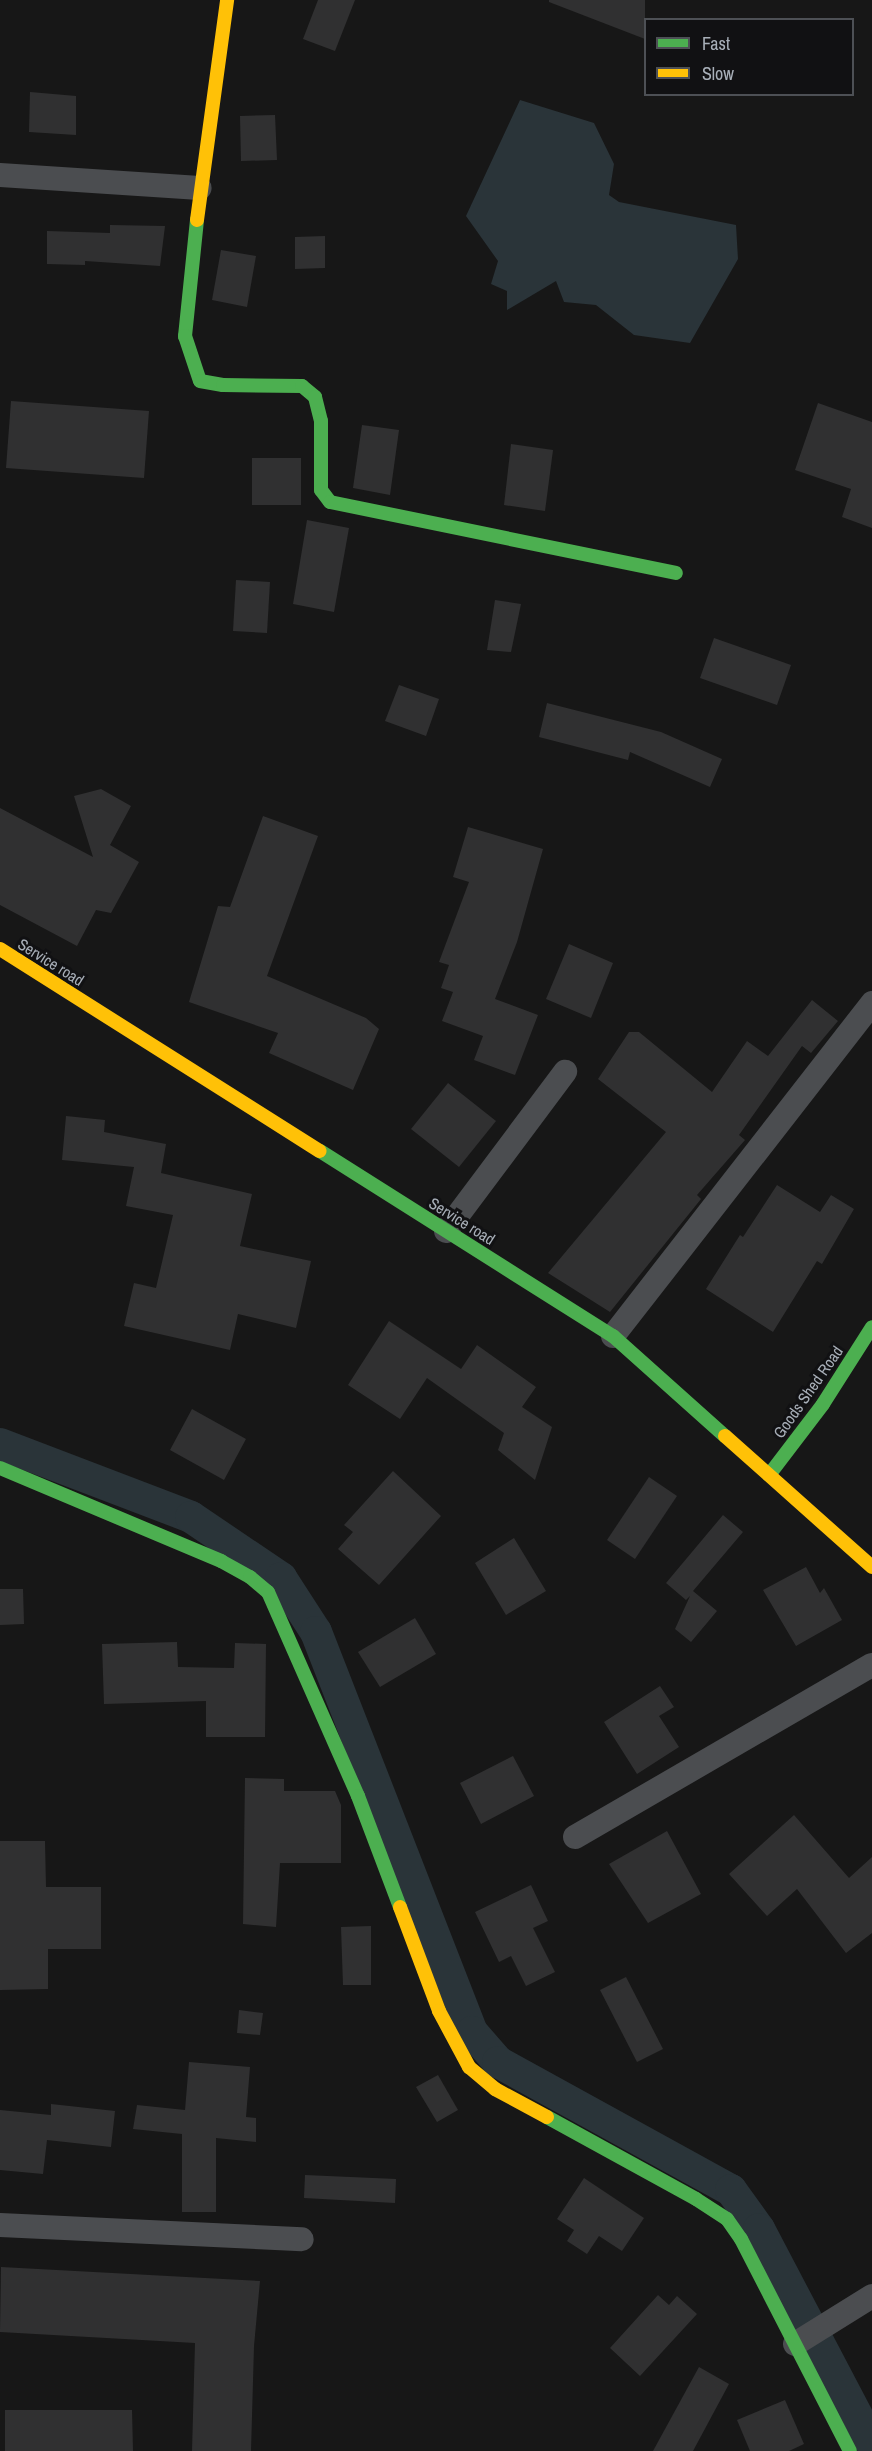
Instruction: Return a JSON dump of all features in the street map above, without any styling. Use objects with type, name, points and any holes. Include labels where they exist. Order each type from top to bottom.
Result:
[{"type":"street","points":[[227,0],[200,188],[185,336],[200,381],[223,385],[302,386],[315,397],[321,421],[319,475],[321,490],[330,502],[676,573]]},
{"type":"street","points":[[0,175],[200,188]]},
{"type":"street","name":"Service road","points":[[0,949],[613,1336],[872,1567]]},
{"type":"street","points":[[613,1336],[872,1003]]},
{"type":"street","points":[[446,1231],[565,1072]]},
{"type":"street","name":"Goods Shed Road","points":[[769,1475],[823,1404],[872,1327]]},
{"type":"street","points":[[0,1468],[221,1561],[250,1577],[268,1592],[358,1796],[439,2011],[470,2067],[495,2089],[696,2199],[727,2219],[798,2342],[850,2451]]},
{"type":"street","points":[[575,1837],[872,1665]]},
{"type":"street","points":[[0,2225],[302,2239]]},
{"type":"street","points":[[798,2342],[865,2300]]},
{"type":"shaded area","points":[[520,100],[594,123],[614,164],[609,195],[619,202],[736,225],[738,259],[690,343],[634,335],[596,305],[564,302],[556,281],[507,310],[507,291],[491,284],[498,261],[466,216]]},
{"type":"building","points":[[318,0],[355,0],[335,51],[303,39]]},
{"type":"building","points":[[549,0],[645,0],[644,39],[549,2]]},
{"type":"building","points":[[30,92],[76,96],[76,135],[29,132]]},
{"type":"building","points":[[275,115],[277,160],[241,161],[240,116]]},
{"type":"building","points":[[110,225],[165,226],[160,266],[85,261],[85,265],[47,264],[47,231],[110,233]]},
{"type":"building","points":[[325,236],[325,268],[295,269],[295,237]]},
{"type":"building","points":[[221,250],[256,256],[247,307],[212,300]]},
{"type":"building","points":[[11,401],[149,411],[144,478],[6,468]]},
{"type":"building","points":[[818,403],[872,422],[872,528],[842,517],[851,489],[795,470]]},
{"type":"building","points":[[362,425],[399,430],[390,495],[353,488]]},
{"type":"building","points":[[511,444],[553,450],[545,511],[504,505]]},
{"type":"building","points":[[252,458],[301,458],[301,505],[252,505]]},
{"type":"building","points":[[307,520],[349,528],[334,612],[293,604]]},
{"type":"building","points":[[236,580],[270,582],[267,633],[233,631]]},
{"type":"building","points":[[495,600],[521,604],[511,652],[487,650]]},
{"type":"building","points":[[714,638],[791,665],[777,705],[700,678]]},
{"type":"building","points":[[399,685],[439,699],[426,736],[385,721]]},
{"type":"building","points":[[547,703],[661,732],[722,759],[710,787],[630,752],[628,760],[539,737]]},
{"type":"building","points":[[101,789],[131,806],[110,845],[139,862],[111,913],[96,910],[77,946],[0,905],[0,808],[93,857],[74,796]]},
{"type":"building","points":[[263,816],[318,836],[267,976],[366,1018],[379,1029],[353,1090],[269,1053],[278,1033],[189,1002],[218,906],[230,907]]},
{"type":"building","points":[[468,827],[543,849],[517,942],[495,999],[538,1015],[515,1075],[474,1060],[483,1036],[442,1021],[453,992],[441,988],[449,965],[439,962],[469,882],[453,877]]},
{"type":"building","points":[[569,944],[613,963],[591,1018],[546,999]]},
{"type":"building","points":[[812,1000],[838,1021],[811,1053],[802,1046],[739,1135],[745,1140],[697,1195],[701,1199],[610,1312],[548,1273],[666,1132],[598,1079],[629,1032],[639,1032],[712,1092],[747,1041],[768,1056]]},
{"type":"building","points":[[448,1083],[496,1121],[459,1167],[411,1129]]},
{"type":"building","points":[[66,1116],[105,1120],[104,1132],[166,1144],[161,1173],[252,1194],[240,1246],[311,1261],[296,1328],[238,1314],[230,1350],[124,1326],[134,1283],[156,1288],[173,1215],[126,1206],[134,1167],[62,1160]]},
{"type":"building","points":[[777,1185],[820,1212],[831,1195],[854,1209],[822,1264],[817,1261],[773,1332],[706,1289],[740,1235],[743,1237]]},
{"type":"building","points":[[389,1321],[461,1369],[477,1345],[536,1387],[522,1407],[552,1427],[535,1480],[498,1450],[504,1433],[427,1378],[400,1419],[348,1385]]},
{"type":"building","points":[[192,1409],[246,1439],[224,1480],[170,1450]]},
{"type":"building","points":[[393,1471],[441,1516],[379,1585],[338,1549],[353,1532],[344,1525]]},
{"type":"building","points":[[649,1477],[677,1496],[635,1559],[607,1540]]},
{"type":"building","points":[[723,1515],[743,1532],[693,1591],[717,1611],[691,1642],[675,1629],[690,1596],[686,1600],[666,1583]]},
{"type":"building","points":[[514,1538],[546,1591],[506,1615],[475,1563]]},
{"type":"building","points":[[806,1567],[820,1593],[824,1588],[842,1620],[796,1646],[763,1590]]},
{"type":"building","points":[[0,1589],[23,1589],[24,1624],[0,1625]]},
{"type":"building","points":[[415,1618],[436,1654],[380,1687],[358,1652]]},
{"type":"building","points":[[177,1642],[178,1667],[234,1668],[235,1643],[266,1644],[265,1737],[206,1737],[206,1701],[104,1704],[102,1644]]},
{"type":"building","points":[[660,1686],[674,1707],[659,1716],[679,1747],[637,1774],[604,1722]]},
{"type":"building","points":[[513,1756],[534,1796],[481,1824],[460,1783]]},
{"type":"building","points":[[245,1778],[284,1779],[284,1791],[335,1791],[341,1805],[341,1863],[280,1863],[276,1927],[243,1924]]},
{"type":"building","points":[[794,1815],[849,1878],[872,1857],[872,1933],[846,1953],[797,1889],[767,1916],[729,1874]]},
{"type":"building","points":[[667,1831],[701,1894],[648,1923],[609,1864]]},
{"type":"building","points":[[0,1841],[45,1841],[46,1887],[101,1887],[101,1949],[48,1949],[48,1989],[0,1990]]},
{"type":"building","points":[[531,1885],[548,1921],[533,1928],[555,1972],[526,1986],[511,1956],[499,1962],[475,1912]]},
{"type":"building","points":[[371,1926],[371,1985],[343,1985],[341,1927]]},
{"type":"building","points":[[626,1977],[663,2049],[637,2062],[600,1990]]},
{"type":"building","points":[[239,2010],[263,2013],[260,2035],[237,2033]]},
{"type":"building","points":[[189,2062],[250,2067],[246,2117],[256,2118],[256,2142],[216,2138],[216,2212],[182,2212],[182,2134],[133,2129],[137,2105],[185,2110]]},
{"type":"building","points":[[438,2075],[458,2110],[437,2122],[416,2087]]},
{"type":"building","points":[[51,2104],[115,2111],[111,2147],[47,2140],[43,2174],[0,2170],[0,2110],[51,2115]]},
{"type":"building","points":[[305,2175],[396,2179],[395,2203],[304,2198]]},
{"type":"building","points":[[584,2178],[644,2218],[622,2251],[599,2236],[587,2254],[567,2241],[574,2230],[557,2219]]},
{"type":"building","points":[[1,2267],[260,2281],[254,2346],[251,2451],[192,2451],[195,2343],[0,2332]]},
{"type":"building","points":[[658,2295],[669,2305],[677,2296],[697,2314],[640,2376],[610,2348]]},
{"type":"building","points":[[699,2367],[729,2384],[693,2451],[653,2451]]},
{"type":"building","points":[[785,2400],[804,2444],[789,2451],[750,2451],[737,2420]]},
{"type":"building","points":[[5,2410],[132,2410],[133,2451],[5,2451]]},
{"type":"waterway","points":[[0,1444],[191,1517],[281,1578],[316,1632],[472,2032],[498,2062],[731,2190],[759,2229],[872,2444]]},
{"type":"traffic: fast","points":[[197,220],[185,336],[200,381],[223,385],[302,386],[315,397],[321,421],[321,490],[330,502],[676,573]]},
{"type":"traffic: fast","points":[[320,1151],[613,1336],[725,1436]]},
{"type":"traffic: fast","points":[[769,1475],[823,1404],[872,1327]]},
{"type":"traffic: fast","points":[[0,1468],[221,1561],[250,1577],[268,1592],[358,1796],[400,1907]]},
{"type":"traffic: fast","points":[[547,2117],[696,2199],[727,2219],[741,2239],[850,2451]]},
{"type":"traffic: slow","points":[[197,220],[227,0]]},
{"type":"traffic: slow","points":[[0,949],[320,1151]]},
{"type":"traffic: slow","points":[[725,1436],[872,1567]]},
{"type":"traffic: slow","points":[[400,1907],[439,2011],[469,2067],[495,2089],[547,2117]]}]
